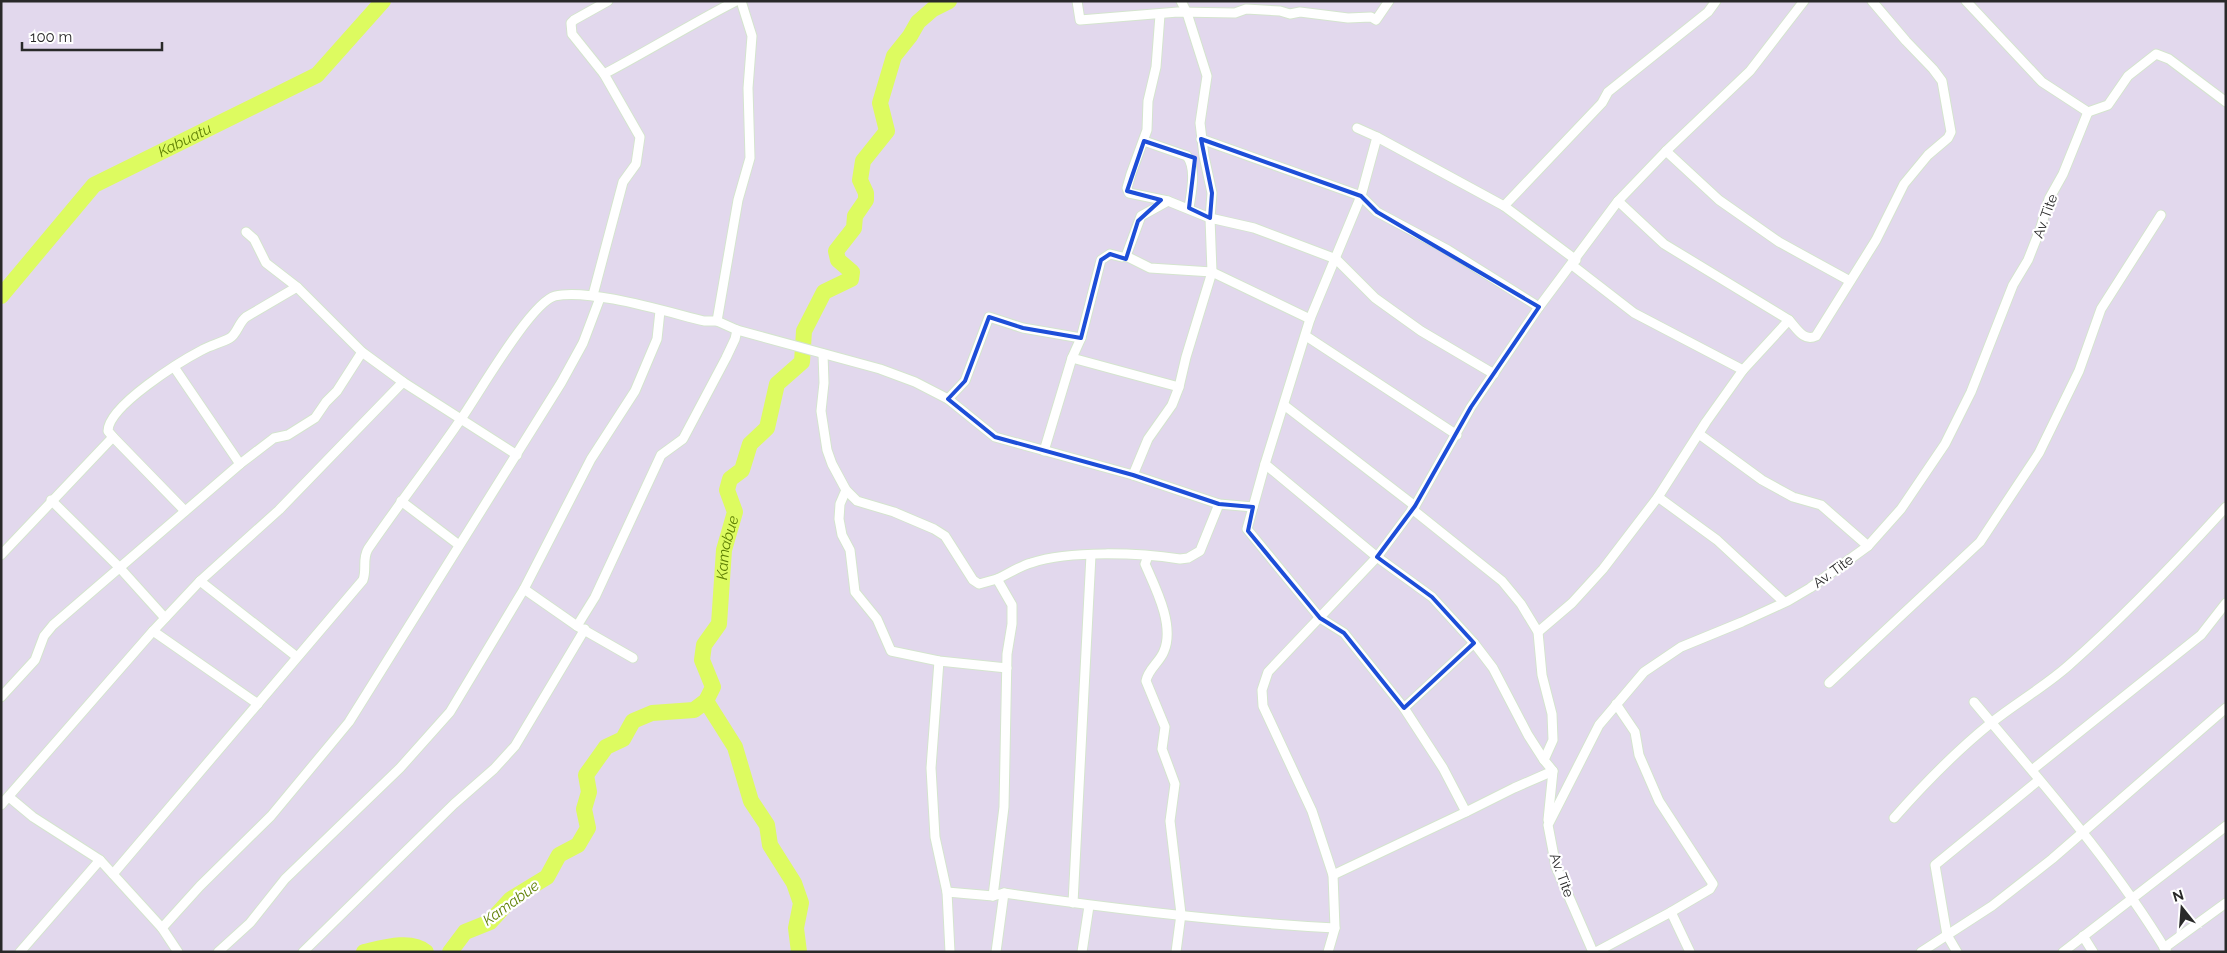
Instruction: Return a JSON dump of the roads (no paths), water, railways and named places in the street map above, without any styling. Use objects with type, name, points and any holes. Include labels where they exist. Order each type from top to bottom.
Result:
[{"type":"street","points":[[162,928],[200,886],[272,816],[349,722],[517,455],[583,343],[623,182],[636,164],[640,137],[604,74],[572,34],[570,23],[608,1]]},
{"type":"street","points":[[604,74],[661,43],[690,24],[736,1]]},
{"type":"street","points":[[716,321],[738,200],[750,158],[748,88],[752,36],[741,1]]},
{"type":"street","points":[[1077,1],[1080,20],[1187,13],[1235,13],[1246,9],[1280,11],[1290,14],[1300,12],[1348,18],[1371,17],[1376,20],[1390,1]]},
{"type":"street","points":[[1133,475],[1148,439],[1172,405],[1179,387],[1186,357],[1212,272],[1210,218],[1212,193],[1201,139],[1200,123],[1207,76],[1187,13],[1180,1]]},
{"type":"street","points":[[1504,206],[1602,103],[1608,92],[1708,12],[1716,1]]},
{"type":"street","points":[[1328,952],[1334,928],[1333,875],[1312,811],[1263,706],[1262,690],[1268,672],[1377,557],[1413,507],[1472,407],[1494,374],[1540,307],[1618,201],[1666,151],[1750,71],[1804,1]]},
{"type":"street","points":[[1618,201],[1664,244],[1789,320],[1804,337],[1816,336],[1876,240],[1904,184],[1928,154],[1948,138],[1950,132],[1942,81],[1933,68],[1906,41],[1872,1]]},
{"type":"street","points":[[1966,1],[2042,82],[2088,112],[2108,105],[2128,76],[2156,54],[2169,59],[2226,102]]},
{"type":"street","points":[[1160,15],[1156,67],[1148,101],[1147,130],[1127,191],[1168,201],[1210,218],[1254,228],[1336,259],[1375,298],[1421,331],[1494,374]]},
{"type":"street","name":"Av. Tite","points":[[1595,952],[1556,867],[1548,825],[1599,725],[1644,672],[1681,647],[1784,602],[1810,588],[1868,546],[1901,509],[1949,435],[1971,392],[2013,285],[2031,252],[2049,199],[2063,174],[2088,112]]},
{"type":"street","points":[[1357,128],[1504,206],[1634,313],[1743,370]]},
{"type":"street","points":[[1377,137],[1361,196],[1310,319],[1247,524],[1248,530],[1320,618],[1344,633],[1404,708],[1443,768],[1466,812]]},
{"type":"street","points":[[1201,139],[1361,196],[1377,212],[1448,250],[1540,307]]},
{"type":"street","points":[[1144,142],[1187,156],[1191,160],[1192,182],[1189,208]]},
{"type":"street","points":[[1666,151],[1719,200],[1779,242],[1850,281]]},
{"type":"street","points":[[1126,256],[1141,216],[1168,201]]},
{"type":"street","points":[[1829,683],[1980,542],[2040,453],[2079,371],[2101,309],[2161,215]]},
{"type":"street","points":[[246,232],[251,234],[266,263],[297,287],[362,352],[403,382],[517,455]]},
{"type":"street","points":[[1044,451],[1072,358],[1080,338],[1101,260],[1110,254],[1126,256],[1150,268],[1212,272],[1310,319]]},
{"type":"street","points":[[185,511],[113,437],[108,427],[118,412],[139,390],[202,350],[232,337],[240,321],[297,287]]},
{"type":"street","points":[[113,874],[363,580],[366,573],[365,555],[400,501],[461,419],[530,318],[546,300],[559,296],[596,296],[704,321],[716,321],[737,330],[880,369],[915,382],[948,399],[994,437],[1133,475],[1219,504],[1253,507]]},
{"type":"street","points":[[218,952],[250,923],[285,879],[400,768],[450,712],[524,589],[592,459],[635,391],[657,338],[660,311]]},
{"type":"street","points":[[948,399],[965,381],[989,317],[1023,328],[1080,338]]},
{"type":"street","points":[[1538,632],[1572,603],[1603,569],[1658,497],[1743,370],[1789,320]]},
{"type":"street","points":[[303,952],[516,746],[581,628],[661,455],[683,440],[726,358],[737,330]]},
{"type":"street","points":[[1306,336],[1457,434]]},
{"type":"street","points":[[1,697],[35,660],[44,636],[53,625],[240,464],[274,438],[288,435],[315,418],[362,352]]},
{"type":"street","points":[[823,354],[824,383],[821,411],[827,450],[846,490],[857,500],[934,528],[944,536],[968,575],[979,584],[997,579],[1031,562],[1091,555],[1148,556],[1180,559],[1194,555],[1200,551],[1219,504]]},
{"type":"street","points":[[1072,358],[1179,387]]},
{"type":"street","points":[[174,368],[240,464]]},
{"type":"street","points":[[1,804],[153,631],[200,581],[279,510],[403,382]]},
{"type":"street","points":[[1284,405],[1413,507],[1502,581],[1521,604],[1538,632],[1542,675],[1552,714],[1553,740],[1544,760]]},
{"type":"street","points":[[1699,434],[1762,480],[1793,497],[1821,505],[1868,546]]},
{"type":"street","points":[[1,555],[51,500],[113,437]]},
{"type":"street","points":[[1265,464],[1377,557],[1432,598],[1474,643],[1493,668],[1528,736],[1553,771],[1548,825]]},
{"type":"street","points":[[846,490],[840,504],[839,519],[842,535],[850,550],[855,592],[877,619],[891,652],[939,661],[1007,668]]},
{"type":"street","points":[[1658,497],[1717,540],[1784,602]]},
{"type":"street","points":[[51,500],[119,567],[165,618]]},
{"type":"street","points":[[400,501],[459,545]]},
{"type":"street","points":[[1894,818],[1933,774],[1991,723],[2066,668],[2105,633],[2226,507]]},
{"type":"street","points":[[1073,903],[1091,555]]},
{"type":"street","points":[[1148,556],[1145,564],[1161,599],[1166,639],[1164,651],[1146,681],[1165,727],[1162,749],[1175,784],[1170,821],[1181,914],[1176,952]]},
{"type":"street","points":[[993,896],[1004,807],[1007,654],[1012,624],[1012,605],[997,579]]},
{"type":"street","points":[[200,581],[297,657]]},
{"type":"street","points":[[524,589],[581,628],[633,658]]},
{"type":"street","points":[[2032,770],[2201,635],[2226,603]]},
{"type":"street","points":[[153,631],[258,704]]},
{"type":"street","points":[[1404,708],[1474,643]]},
{"type":"street","points":[[939,661],[931,768],[935,837],[947,892],[950,952]]},
{"type":"street","points":[[1974,702],[2084,832],[2132,897],[2165,950],[2226,903]]},
{"type":"street","points":[[1595,952],[1671,912],[1710,889],[1713,884],[1658,801],[1639,755],[1635,732],[1616,704]]},
{"type":"street","points":[[1921,952],[1992,906],[2084,832],[2226,708]]},
{"type":"street","points":[[1333,875],[1553,771]]},
{"type":"street","points":[[1956,952],[1947,935],[1935,865],[2040,780]]},
{"type":"street","points":[[9,797],[33,817],[100,860],[162,928],[178,952]]},
{"type":"street","points":[[2063,952],[2226,826]]},
{"type":"street","points":[[20,952],[100,860]]},
{"type":"street","points":[[947,892],[993,896],[1004,893],[1089,906],[1181,914],[1261,924],[1334,928]]},
{"type":"street","points":[[996,952],[1004,893]]},
{"type":"street","points":[[1082,952],[1089,906]]},
{"type":"street","points":[[1671,912],[1690,952]]},
{"type":"street","points":[[2083,936],[2093,952]]},
{"type":"waterway","name":"Kabuatu","points":[[1,296],[94,185],[317,75],[383,1]]},
{"type":"waterway","name":"Kamabue","points":[[450,952],[465,932],[490,922],[511,899],[547,877],[559,855],[578,845],[588,828],[584,809],[589,792],[586,775],[606,747],[623,739],[633,721],[652,713],[694,710],[706,701],[713,687],[702,660],[704,645],[719,624],[724,550],[735,512],[727,490],[730,479],[742,470],[750,444],[767,428],[777,384],[802,362],[804,331],[824,292],[851,279],[852,272],[838,260],[836,251],[854,228],[855,216],[866,200],[866,193],[860,180],[863,161],[887,131],[880,103],[894,56],[910,36],[918,22],[933,9],[949,1]]},
{"type":"waterway","points":[[706,701],[735,747],[751,801],[767,825],[770,845],[794,883],[801,903],[796,928],[799,952]]},
{"type":"waterway","name":"Kamabue","points":[[364,952],[405,945],[420,948],[426,952]]}]
